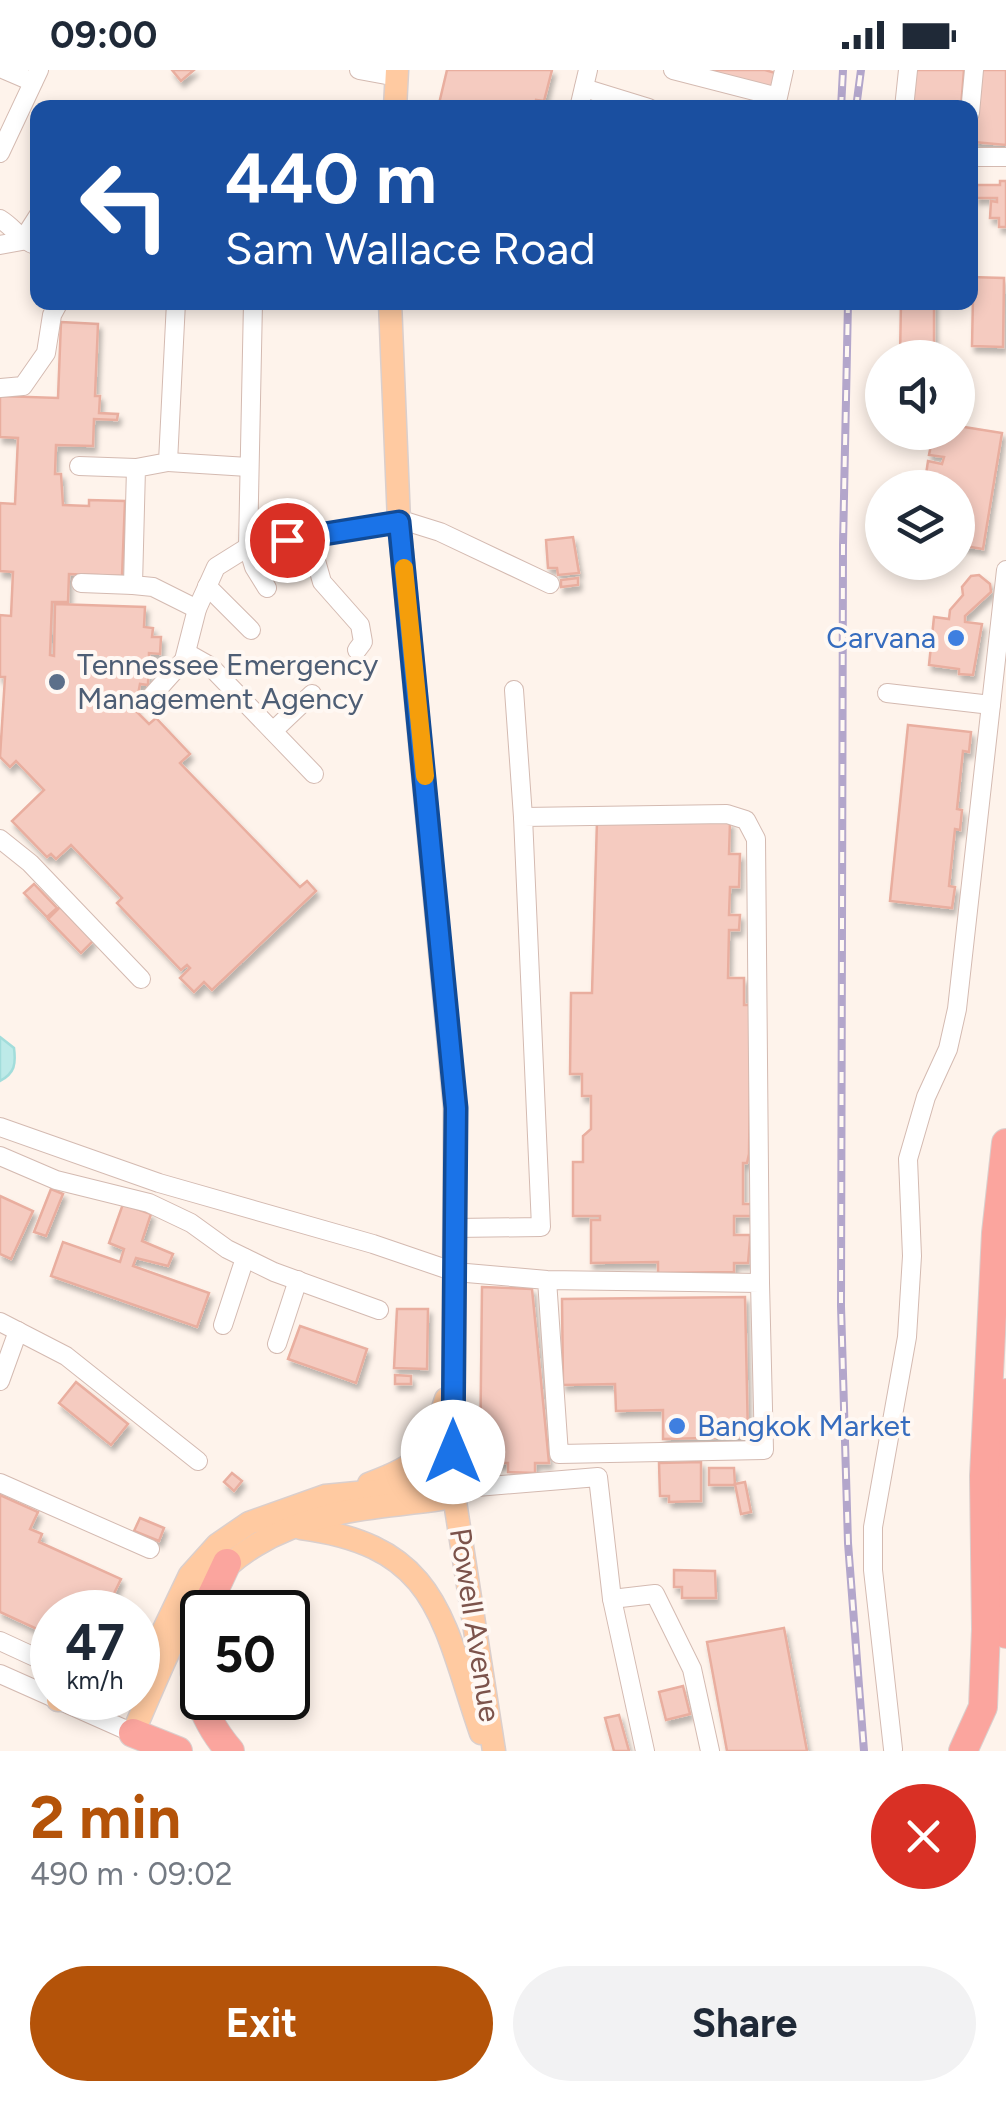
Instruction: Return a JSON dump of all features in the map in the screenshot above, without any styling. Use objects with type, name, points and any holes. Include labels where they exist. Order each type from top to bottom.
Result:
[{"type":"highway","points":[[962,1751],[983,1707],[984,1476],[996,1233],[1006,1143]]},
{"type":"highway","points":[[1006,1392],[1006,1634]]},
{"type":"highway","points":[[214,1590],[227,1563]]},
{"type":"highway","points":[[209,1720],[230,1751]]},
{"type":"highway","points":[[126,1730],[169,1751]]},
{"type":"highway","points":[[126,1730],[178,1751]]},
{"type":"main road","points":[[395,100],[397,73]]},
{"type":"main road","name":"Powell Avenue","points":[[390,310],[399,522],[456,1108],[453,1488],[491,1751]]},
{"type":"main road","points":[[350,1492],[408,1469],[433,1441],[454,1377]]},
{"type":"main road","points":[[160,1632],[180,1592],[217,1545],[268,1514],[350,1492],[438,1485],[453,1488]]},
{"type":"main road","points":[[126,1730],[182,1625],[227,1563],[260,1540],[327,1516],[440,1499],[453,1488]]},
{"type":"main road","points":[[298,1528],[373,1546],[395,1558],[422,1584],[441,1616],[491,1751]]},
{"type":"main road","points":[[126,1730],[128,1720]]},
{"type":"street","points":[[0,153],[36,76],[5,70]]},
{"type":"street","points":[[360,70],[397,73]]},
{"type":"street","points":[[673,70],[778,97],[784,70]]},
{"type":"street","points":[[905,100],[908,70]]},
{"type":"street","points":[[971,100],[974,70]]},
{"type":"street","points":[[586,79],[632,100]]},
{"type":"street","points":[[978,157],[1006,157]]},
{"type":"street","points":[[0,219],[30,244]]},
{"type":"street","points":[[0,245],[30,244]]},
{"type":"street","points":[[0,388],[23,386],[46,353],[55,310]]},
{"type":"street","points":[[168,462],[176,310]]},
{"type":"street","points":[[253,310],[248,547],[267,588]]},
{"type":"street","points":[[79,466],[136,468],[168,462],[248,467]]},
{"type":"street","points":[[134,585],[136,468]]},
{"type":"street","points":[[149,699],[181,665],[216,567],[248,547],[399,522],[440,532],[550,584]]},
{"type":"street","points":[[309,536],[322,582],[360,625],[362,642],[357,650]]},
{"type":"street","points":[[893,1749],[873,1570],[873,1527],[908,1336],[912,1256],[908,1159],[926,1097],[948,1049],[957,1010],[1006,570]]},
{"type":"street","points":[[81,584],[153,587],[198,610]]},
{"type":"street","points":[[207,586],[251,630]]},
{"type":"street","points":[[187,653],[210,666],[314,774]]},
{"type":"street","points":[[456,1228],[541,1227],[514,690]]},
{"type":"street","points":[[888,693],[991,705]]},
{"type":"street","points":[[273,731],[312,694]]},
{"type":"street","points":[[523,817],[726,814],[742,817],[753,829],[758,887],[764,1450],[559,1454],[547,1280]]},
{"type":"street","points":[[0,839],[30,863],[141,979]]},
{"type":"street","points":[[0,1127],[158,1183],[373,1244],[455,1272],[547,1280],[760,1283]]},
{"type":"street","points":[[37,1172],[48,1144]]},
{"type":"street","points":[[0,1156],[37,1172],[149,1203],[245,1258],[379,1310]]},
{"type":"street","points":[[223,1325],[245,1258]]},
{"type":"street","points":[[278,1344],[298,1280]]},
{"type":"street","points":[[0,1322],[80,1366],[198,1461]]},
{"type":"street","points":[[0,1380],[18,1330]]},
{"type":"street","points":[[597,1454],[612,1599],[644,1751]]},
{"type":"street","points":[[453,1488],[598,1478]]},
{"type":"street","points":[[0,1483],[150,1549]]},
{"type":"street","points":[[612,1599],[655,1594],[692,1669],[710,1751]]},
{"type":"street","points":[[0,1641],[30,1655]]},
{"type":"street","points":[[0,1674],[30,1687]]},
{"type":"street","points":[[103,1720],[126,1730]]},
{"type":"water","points":[[0,1037],[14,1048],[15,1059],[12,1071],[0,1081]]},
{"type":"building","points":[[172,70],[194,70],[181,81]]},
{"type":"building","points":[[447,70],[552,70],[544,100],[440,100]]},
{"type":"building","points":[[697,70],[765,70],[779,74],[775,89]]},
{"type":"building","points":[[915,70],[964,70],[962,100],[912,100]]},
{"type":"building","points":[[981,70],[1006,70],[1006,145],[978,142]]},
{"type":"building","points":[[1000,181],[1006,181],[1006,227],[999,227],[999,218],[990,218],[991,201],[997,202],[997,198],[978,198],[978,185],[1000,185]]},
{"type":"building","points":[[978,277],[1004,278],[1003,347],[975,346],[972,340],[973,310],[978,310]]},
{"type":"building","points":[[901,310],[934,310],[934,340],[900,340]]},
{"type":"building","points":[[61,322],[98,324],[95,396],[100,396],[99,413],[118,414],[117,420],[94,419],[93,446],[56,445],[55,474],[61,474],[63,505],[89,506],[89,500],[125,501],[122,576],[69,574],[68,602],[52,602],[50,655],[54,656],[55,604],[145,607],[144,627],[153,628],[152,637],[161,637],[160,654],[149,653],[148,685],[140,684],[135,710],[149,724],[156,718],[190,754],[180,763],[300,887],[307,881],[316,891],[212,990],[204,982],[194,992],[180,978],[190,968],[187,965],[181,970],[117,903],[122,898],[71,845],[56,859],[51,854],[47,857],[12,821],[44,790],[16,761],[10,767],[0,757],[5,677],[0,677],[0,615],[11,616],[13,572],[0,571],[0,503],[15,504],[18,438],[0,437],[0,396],[58,398]]},
{"type":"building","points":[[975,429],[1002,433],[983,549],[975,548],[975,470],[927,470],[928,461],[942,464],[944,457],[929,455],[930,450],[975,450]]},
{"type":"building","points":[[573,537],[579,573],[558,575],[557,568],[548,568],[546,540]]},
{"type":"building","points":[[975,576],[990,584],[991,592],[965,616],[965,622],[982,624],[973,675],[929,665],[934,617],[949,619],[950,610],[963,595],[962,587],[968,580],[975,580]]},
{"type":"building","points":[[578,578],[578,585],[561,587],[561,580]]},
{"type":"building","points":[[908,725],[971,732],[969,752],[963,751],[957,809],[962,810],[960,830],[955,829],[949,886],[955,887],[952,908],[890,901]]},
{"type":"building","points":[[597,821],[730,822],[729,854],[740,854],[739,887],[730,887],[729,915],[740,915],[739,930],[729,930],[728,978],[744,978],[744,1005],[751,1005],[749,1154],[747,1163],[743,1163],[743,1204],[756,1204],[756,1216],[734,1216],[734,1235],[750,1235],[750,1240],[748,1263],[734,1263],[734,1272],[658,1273],[658,1262],[591,1263],[591,1220],[600,1220],[600,1216],[573,1216],[573,1162],[583,1162],[583,1136],[591,1129],[591,1096],[582,1096],[582,1074],[570,1074],[571,993],[592,993]]},
{"type":"building","points":[[34,884],[57,908],[47,917],[24,893]]},
{"type":"building","points":[[60,907],[93,941],[81,953],[48,919]]},
{"type":"building","points":[[51,1189],[63,1194],[46,1236],[34,1232]]},
{"type":"building","points":[[0,1196],[33,1211],[11,1259],[0,1254]]},
{"type":"building","points":[[123,1204],[151,1214],[142,1241],[173,1254],[168,1266],[136,1258],[133,1266],[209,1293],[197,1327],[51,1276],[63,1242],[120,1262],[124,1249],[109,1243]]},
{"type":"building","points":[[482,1287],[532,1289],[549,1463],[535,1463],[535,1473],[508,1472],[508,1463],[480,1463]]},
{"type":"building","points":[[745,1297],[748,1437],[663,1439],[663,1410],[616,1411],[615,1384],[563,1385],[562,1299]]},
{"type":"building","points":[[397,1309],[428,1309],[427,1369],[394,1368]]},
{"type":"building","points":[[300,1326],[367,1349],[356,1383],[288,1359]]},
{"type":"building","points":[[395,1375],[411,1376],[411,1384],[395,1384]]},
{"type":"building","points":[[76,1382],[128,1424],[111,1445],[59,1403]]},
{"type":"building","points":[[701,1462],[701,1501],[669,1502],[669,1496],[660,1496],[659,1463]]},
{"type":"building","points":[[709,1468],[734,1468],[735,1485],[709,1485]]},
{"type":"building","points":[[232,1473],[242,1481],[234,1491],[224,1482]]},
{"type":"building","points":[[745,1482],[751,1512],[741,1514],[735,1484]]},
{"type":"building","points":[[0,1495],[38,1512],[30,1529],[42,1534],[39,1542],[121,1579],[116,1590],[30,1590],[30,1626],[0,1612]]},
{"type":"building","points":[[140,1518],[164,1528],[159,1541],[134,1531]]},
{"type":"building","points":[[674,1570],[715,1571],[716,1598],[682,1598],[682,1587],[674,1587]]},
{"type":"building","points":[[784,1628],[807,1751],[727,1751],[707,1642]]},
{"type":"building","points":[[683,1686],[690,1714],[666,1720],[659,1692]]},
{"type":"building","points":[[619,1715],[629,1751],[614,1751],[605,1718]]},
{"type":"railway","points":[[841,100],[843,70]]},
{"type":"railway","points":[[857,100],[861,70]]},
{"type":"railway","points":[[848,310],[843,545],[841,1306],[848,1543],[864,1751]]},
{"type":"slow traffic","points":[[404,568],[425,776]]},
{"type":"place","name":"Carvana","points":[[956,638]]},
{"type":"place","name":"Tennessee Emergency Management Agency","points":[[57,682]]},
{"type":"place","name":"Bangkok Market","points":[[677,1426]]},
{"type":"route","points":[[287,540],[399,522],[456,1108],[453,1452]]}]
